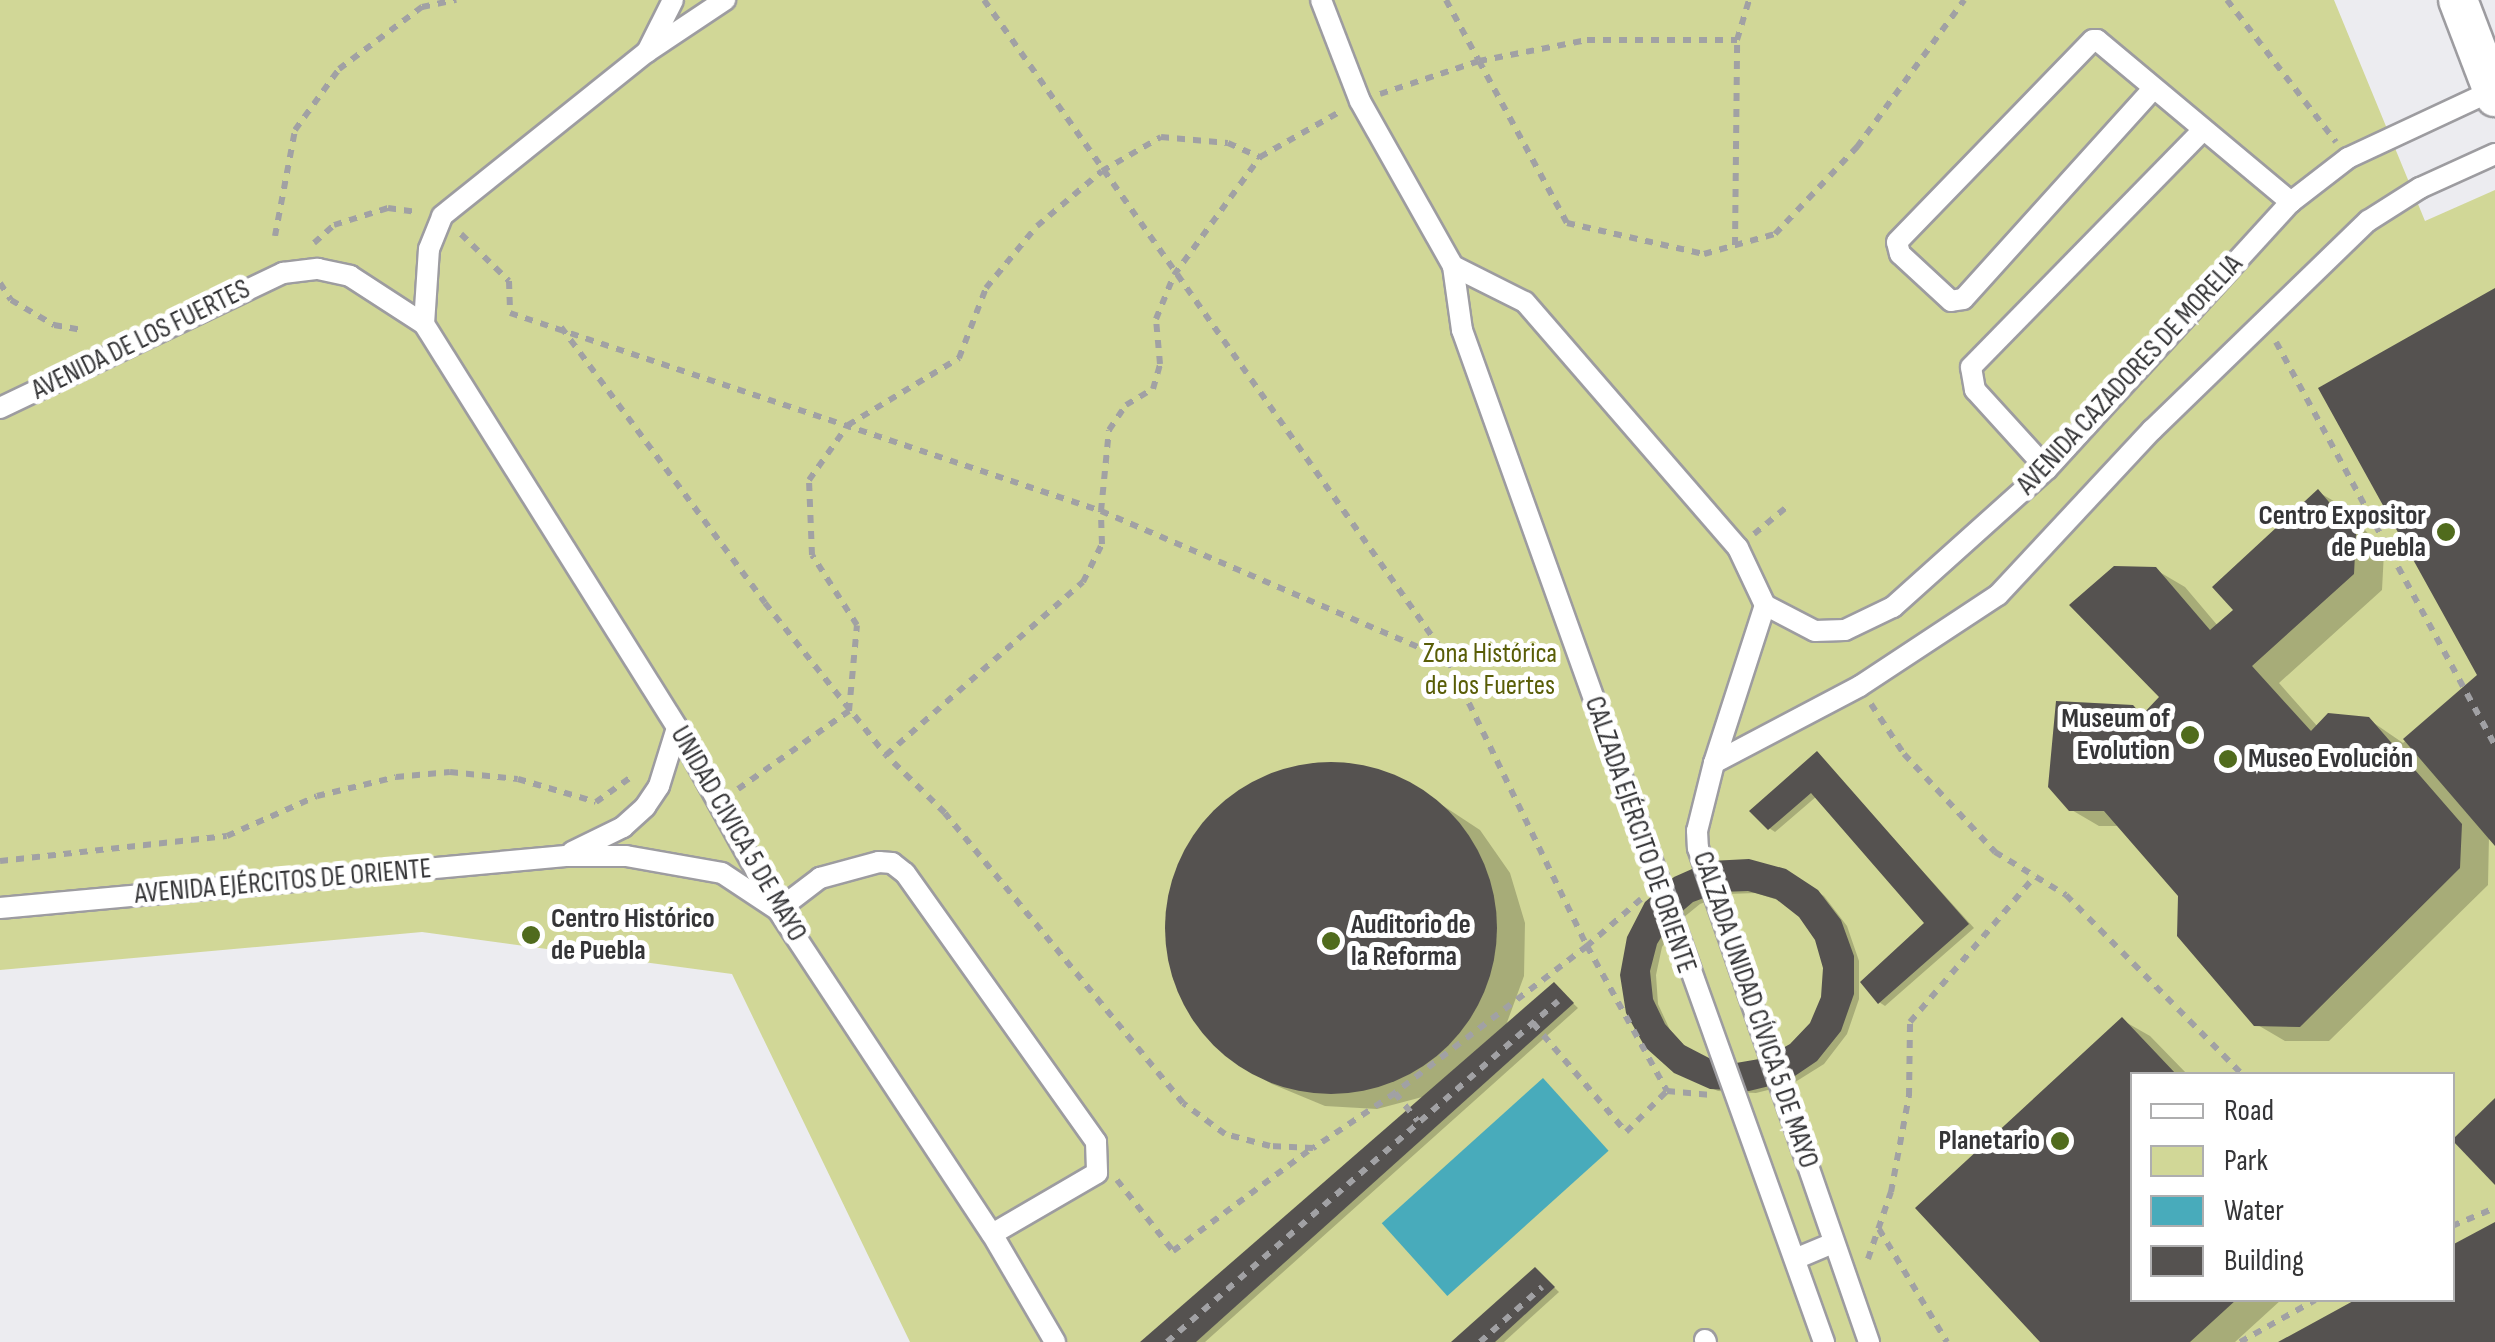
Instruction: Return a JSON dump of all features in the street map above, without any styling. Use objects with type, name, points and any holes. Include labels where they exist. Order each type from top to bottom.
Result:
[{"type":"street","points":[[2458,0],[2494,92]]},
{"type":"lane","points":[[647,52],[673,0]]},
{"type":"lane","points":[[424,324],[429,249],[442,216],[647,52],[724,0]]},
{"type":"lane","points":[[1322,0],[1360,100],[1453,266],[1524,302],[1738,548],[1765,605]]},
{"type":"lane","points":[[2154,88],[1963,299],[1951,301],[1900,254],[1898,242],[2089,42],[2097,40],[2291,202]]},
{"type":"lane","name":"AVENIDA CAZADORES DE MORELIA","points":[[1765,605],[1815,631],[1845,630],[1893,607],[2046,469],[2291,202],[2348,158],[2494,92]]},
{"type":"lane","points":[[2046,469],[1975,390],[1971,367],[2202,131]]},
{"type":"lane","name":"AVENIDA CAZADORES DE MORELIA","points":[[1714,763],[1860,686],[1998,595],[2152,430],[2368,221],[2420,188],[2495,154]]},
{"type":"lane","name":"CALZADA EJÉRCITO DE ORIENTE","points":[[1453,266],[1462,330],[1732,1097],[1824,1342]]},
{"type":"lane","name":"UNIDAD CIVICA 5 DE MAYO","points":[[283,272],[318,269],[350,276],[424,324],[677,728],[778,910],[992,1234],[1055,1342]]},
{"type":"lane","name":"AVENIDA DE LOS FUERTES","points":[[0,408],[283,272]]},
{"type":"lane","name":"CALZADA UNIDAD CÍVICA 5 DE MAYO","points":[[1765,605],[1714,763],[1697,831],[1698,848],[1868,1342]]},
{"type":"lane","name":"AVENIDA EJÉRCITOS DE ORIENTE","points":[[566,856],[622,827],[645,807],[659,786],[677,728]]},
{"type":"lane","name":"AVENIDA EJÉRCITOS DE ORIENTE","points":[[0,908],[566,856],[626,856],[722,873],[778,910]]},
{"type":"lane","points":[[778,910],[820,878],[879,862],[905,873],[1096,1142],[1096,1173],[992,1234]]},
{"type":"lane","points":[[1795,1259],[1832,1243]]},
{"type":"path","points":[[275,236],[295,130],[339,69],[422,7],[456,0]]},
{"type":"path","points":[[984,0],[1174,276],[1448,660],[1587,946],[1667,1091]]},
{"type":"path","points":[[1446,0],[1567,223],[1704,254],[1775,234],[1857,148],[1964,0]]},
{"type":"path","points":[[1735,245],[1737,40],[1749,0]]},
{"type":"path","points":[[2227,0],[2348,158]]},
{"type":"path","points":[[886,755],[1083,582],[1102,544],[1101,510],[1109,430],[1126,405],[1154,388],[1160,364],[1156,319],[1174,276],[1260,157],[1360,100],[1478,61],[1587,40],[1737,40]]},
{"type":"path","points":[[849,712],[857,626],[812,555],[808,480],[848,425],[959,358],[986,288],[1037,226],[1102,171],[1161,137],[1228,143],[1260,157]]},
{"type":"path","points":[[283,272],[334,225],[388,208],[442,216],[509,281],[510,313],[1101,510],[1448,660]]},
{"type":"path","points":[[0,283],[12,300],[54,325],[81,330]]},
{"type":"path","points":[[2264,321],[2495,746]]},
{"type":"path","points":[[561,327],[849,712],[945,813],[1183,1103],[1225,1134],[1270,1146],[1313,1148]]},
{"type":"path","points":[[1738,548],[1789,504]]},
{"type":"path","points":[[1860,686],[1904,754],[1995,852],[2066,895],[2240,1072]]},
{"type":"path","points":[[718,802],[849,712]]},
{"type":"path","points":[[0,861],[227,836],[317,796],[396,777],[450,772],[518,780],[596,802],[630,778],[677,728]]},
{"type":"path","points":[[1846,1281],[1866,1266],[1891,1192],[1909,1096],[1910,1022],[2034,876]]},
{"type":"path","points":[[1099,1157],[1172,1251],[1395,1093],[1587,946],[1658,884]]},
{"type":"path","points":[[1167,1342],[1558,1002]]},
{"type":"path","points":[[1533,1023],[1626,1132],[1667,1091]]},
{"type":"path","points":[[1667,1091],[1732,1097]]},
{"type":"path","points":[[1395,1093],[1418,1121]]},
{"type":"path","points":[[2455,1225],[2495,1208]]},
{"type":"path","points":[[1878,1228],[1947,1342]]},
{"type":"path","points":[[1480,1342],[1542,1287]]},
{"type":"path","points":[[2240,1342],[2310,1302]]},
{"type":"green space","name":"Zona Histórica de los Fuertes","points":[[0,0],[2334,0],[2425,221],[2495,190],[2495,1342],[910,1342],[732,974],[422,932],[0,970]]},
{"type":"water","points":[[1543,1078],[1609,1151],[1447,1296],[1382,1223]]},
{"type":"building","name":"Centro Expositor de Puebla","points":[[2495,288],[2495,846],[2403,739],[2477,675],[2318,388]]},
{"type":"building","name":"Museo Evolución","points":[[2318,489],[2356,534],[2354,574],[2252,666],[2311,731],[2328,713],[2369,717],[2462,824],[2460,868],[2300,1027],[2254,1026],[2177,936],[2178,896],[2104,811],[2069,811],[2048,787],[2056,701],[2133,705],[2142,715],[2159,697],[2069,605],[2114,566],[2156,567],[2210,630],[2233,610],[2212,587]]},
{"type":"building","points":[[1817,751],[1969,924],[1878,1004],[1860,982],[1924,923],[1811,793],[1768,830],[1749,811]]},
{"type":"building","name":"Auditorio de la Reforma","points":[[1315,762],[1347,762],[1409,781],[1437,799],[1460,822],[1485,864],[1497,928],[1485,992],[1460,1034],[1437,1057],[1409,1075],[1379,1087],[1347,1094],[1315,1094],[1253,1075],[1225,1057],[1202,1034],[1184,1006],[1172,976],[1165,944],[1165,912],[1184,850],[1202,822],[1225,799],[1253,781],[1283,769]]},
{"type":"building","points":[[1749,859],[1786,869],[1818,890],[1841,920],[1854,956],[1854,994],[1841,1031],[1817,1061],[1786,1082],[1749,1091],[1710,1089],[1674,1073],[1645,1047],[1626,1013],[1620,975],[1627,937],[1645,902],[1674,877],[1710,861]],"holes":[[[1748,891],[1776,899],[1799,917],[1815,940],[1823,968],[1821,997],[1810,1023],[1790,1044],[1765,1058],[1736,1063],[1709,1058],[1684,1045],[1665,1024],[1653,999],[1650,971],[1657,944],[1672,920],[1693,902],[1720,892]]]},
{"type":"building","points":[[1554,982],[1574,1003],[1196,1342],[1140,1342]]},
{"type":"building","name":"Planetario","points":[[2122,1017],[2174,1072],[2130,1072],[2130,1302],[2234,1302],[2190,1342],[2040,1342],[1915,1208]]},
{"type":"building","points":[[2495,1098],[2495,1185],[2455,1143],[2455,1137]]},
{"type":"building","points":[[2495,1222],[2495,1342],[2278,1342],[2351,1302],[2455,1302],[2455,1243]]},
{"type":"building","points":[[1535,1267],[1555,1287],[1495,1342],[1451,1342]]},
{"type":"place","name":"Centro Expositor de Puebla","points":[[2446,532]]},
{"type":"place","name":"Museum of Evolution","points":[[2190,735]]},
{"type":"place","name":"Museo Evolución","points":[[2228,759]]},
{"type":"place","name":"Centro Histórico de Puebla","points":[[531,935]]},
{"type":"place","name":"Auditorio de la Reforma","points":[[1331,941]]},
{"type":"place","name":"Planetario","points":[[2060,1141]]}]
